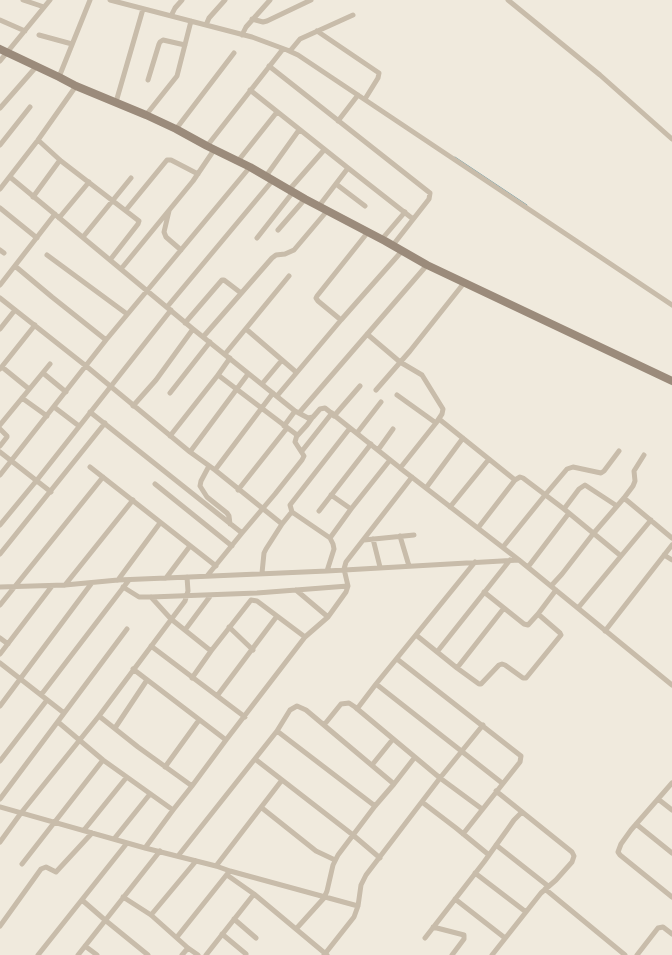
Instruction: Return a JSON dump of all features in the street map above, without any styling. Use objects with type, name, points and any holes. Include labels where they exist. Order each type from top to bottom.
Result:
[{"type":"street","points":[[23,0],[44,7]]},
{"type":"street","points":[[0,61],[3,51],[25,30],[50,0]]},
{"type":"street","points":[[59,76],[90,0]]},
{"type":"street","points":[[110,0],[143,9],[173,12],[191,22],[207,22],[244,31],[284,49],[292,49],[298,55],[358,94],[366,97],[672,305]]},
{"type":"street","points":[[173,12],[182,0]]},
{"type":"street","points":[[207,22],[225,0]]},
{"type":"street","points":[[244,31],[252,19],[270,0]]},
{"type":"street","points":[[252,19],[263,22],[267,21],[311,0]]},
{"type":"street","points":[[508,0],[600,75],[672,139]]},
{"type":"street","points":[[116,102],[143,9]]},
{"type":"street","points":[[292,49],[300,38],[353,15]]},
{"type":"street","points":[[0,20],[25,30]]},
{"type":"street","points":[[146,115],[177,76],[191,22]]},
{"type":"street","points":[[317,31],[377,71],[379,75],[366,97]]},
{"type":"street","points":[[39,35],[72,44]]},
{"type":"street","points":[[148,80],[160,42],[163,40],[185,45]]},
{"type":"street","points":[[121,269],[198,174],[211,148],[250,90],[284,49]]},
{"type":"street","points":[[3,51],[59,76],[76,86],[176,129],[250,167],[427,265],[672,382]]},
{"type":"street","points":[[176,129],[234,53]]},
{"type":"street","points":[[269,66],[430,193],[429,199],[393,245]]},
{"type":"street","points":[[0,108],[36,67]]},
{"type":"street","points":[[0,189],[76,86]]},
{"type":"street","points":[[250,90],[413,219]]},
{"type":"street","points":[[338,121],[358,94]]},
{"type":"street","points":[[0,145],[30,107]]},
{"type":"street","points":[[238,161],[277,112]]},
{"type":"street","points":[[0,525],[110,387],[270,178],[300,130]]},
{"type":"street","points":[[38,140],[60,160],[138,219],[139,222],[110,260]]},
{"type":"street","points":[[257,238],[324,150]]},
{"type":"street","points":[[34,197],[60,160]]},
{"type":"street","points":[[126,210],[167,160],[171,160],[198,174]]},
{"type":"street","points":[[0,475],[127,314],[250,167]]},
{"type":"street","points":[[319,206],[348,168]]},
{"type":"street","points":[[10,177],[248,374],[297,412],[306,418],[312,418]]},
{"type":"street","points":[[83,237],[131,178]]},
{"type":"street","points":[[0,285],[56,216],[89,182]]},
{"type":"street","points":[[336,184],[365,206]]},
{"type":"street","points":[[278,230],[305,198]]},
{"type":"street","points":[[0,208],[37,238]]},
{"type":"street","points":[[169,210],[164,232],[166,237],[181,250]]},
{"type":"street","points":[[203,337],[272,258],[294,250],[327,211]]},
{"type":"street","points":[[382,239],[405,212]]},
{"type":"street","points":[[341,320],[316,298],[368,232]]},
{"type":"street","points":[[215,470],[262,409],[402,251]]},
{"type":"street","points":[[47,255],[127,314]]},
{"type":"street","points":[[238,490],[297,412],[427,265]]},
{"type":"street","points":[[15,266],[106,340]]},
{"type":"street","points":[[170,436],[218,375],[246,329],[289,276]]},
{"type":"street","points":[[186,323],[222,280],[241,293]]},
{"type":"street","points":[[376,390],[464,283]]},
{"type":"street","points":[[0,298],[282,524]]},
{"type":"street","points":[[0,329],[15,310]]},
{"type":"street","points":[[30,389],[1,368],[35,325]]},
{"type":"street","points":[[133,406],[156,380],[193,329]]},
{"type":"street","points":[[246,329],[296,372]]},
{"type":"street","points":[[366,334],[400,362],[422,375],[443,409],[438,421],[400,468]]},
{"type":"street","points":[[170,393],[210,342]]},
{"type":"street","points":[[262,384],[282,360]]},
{"type":"street","points":[[0,446],[7,436],[0,427],[50,364]]},
{"type":"street","points":[[43,373],[66,392]]},
{"type":"street","points":[[190,452],[248,374]]},
{"type":"street","points":[[218,375],[297,436]]},
{"type":"street","points":[[302,451],[333,414],[360,386]]},
{"type":"street","points":[[397,395],[463,438],[515,480]]},
{"type":"street","points":[[22,398],[47,416]]},
{"type":"street","points":[[357,434],[381,402]]},
{"type":"street","points":[[54,407],[79,426]]},
{"type":"street","points":[[207,576],[303,458],[302,451],[295,442],[297,436],[312,418],[322,408],[325,408],[528,567],[672,685]]},
{"type":"street","points":[[90,412],[242,533]]},
{"type":"street","points":[[0,554],[105,423]]},
{"type":"street","points":[[327,570],[334,549],[330,538],[292,512],[290,505],[350,428]]},
{"type":"street","points":[[378,450],[393,429]]},
{"type":"street","points":[[426,488],[463,438]]},
{"type":"street","points":[[319,511],[371,444]]},
{"type":"street","points":[[503,548],[545,494],[571,467],[601,473],[618,451]]},
{"type":"street","points":[[0,452],[51,492]]},
{"type":"street","points":[[550,586],[562,574],[633,486],[635,481],[634,471],[644,455]]},
{"type":"street","points":[[450,507],[489,459]]},
{"type":"street","points":[[330,538],[390,460]]},
{"type":"street","points":[[209,466],[200,486],[207,496],[227,513],[230,524]]},
{"type":"street","points":[[90,467],[216,566]]},
{"type":"street","points":[[0,605],[103,477]]},
{"type":"street","points":[[145,848],[305,638],[328,616],[346,592],[348,586],[344,569],[346,562],[412,477]]},
{"type":"street","points":[[478,528],[515,480],[520,477],[564,508],[621,556]]},
{"type":"street","points":[[155,484],[232,546]]},
{"type":"street","points":[[564,508],[578,489],[585,485],[617,506]]},
{"type":"street","points":[[331,495],[351,510]]},
{"type":"street","points":[[624,498],[672,538]]},
{"type":"street","points":[[66,585],[132,500]]},
{"type":"street","points":[[262,572],[264,554],[282,524],[292,512]]},
{"type":"street","points":[[528,567],[569,513]]},
{"type":"street","points":[[578,608],[651,520]]},
{"type":"street","points":[[118,580],[160,523]]},
{"type":"street","points":[[364,540],[414,535]]},
{"type":"street","points":[[400,536],[409,566]]},
{"type":"street","points":[[373,539],[380,567]]},
{"type":"street","points":[[605,631],[672,545]]},
{"type":"street","points":[[166,578],[190,546]]},
{"type":"street","points":[[664,555],[672,560]]},
{"type":"street","points":[[437,652],[510,560]]},
{"type":"street","points":[[0,587],[91,584],[118,580],[519,560]]},
{"type":"street","points":[[358,709],[475,562]]},
{"type":"street","points":[[0,842],[99,716],[171,619],[187,596],[187,577]]},
{"type":"street","points":[[41,695],[129,580]]},
{"type":"street","points":[[0,706],[91,584]]},
{"type":"street","points":[[0,654],[52,586]]},
{"type":"street","points":[[123,588],[139,597],[151,597],[348,586]]},
{"type":"street","points":[[295,590],[328,616]]},
{"type":"street","points":[[484,592],[527,625],[530,624],[556,590]]},
{"type":"street","points":[[185,630],[212,595]]},
{"type":"street","points":[[151,597],[171,619],[211,651]]},
{"type":"street","points":[[192,678],[251,600],[257,601],[305,638]]},
{"type":"street","points":[[456,668],[504,608]]},
{"type":"street","points":[[416,635],[479,684],[502,664],[523,678],[526,678],[561,635],[538,614]]},
{"type":"street","points":[[217,696],[277,616]]},
{"type":"street","points":[[230,627],[252,650]]},
{"type":"street","points":[[0,799],[127,629]]},
{"type":"street","points":[[0,638],[8,644]]},
{"type":"street","points":[[150,646],[245,717]]},
{"type":"street","points":[[397,659],[484,725],[521,756],[520,762],[463,834]]},
{"type":"street","points":[[0,663],[64,713]]},
{"type":"street","points":[[133,669],[226,740]]},
{"type":"street","points":[[115,728],[147,680]]},
{"type":"street","points":[[376,684],[502,783]]},
{"type":"street","points":[[0,761],[47,700]]},
{"type":"street","points":[[324,726],[341,704],[349,703],[440,778],[482,809]]},
{"type":"street","points":[[178,856],[277,731],[290,710],[297,706],[306,710],[394,784]]},
{"type":"street","points":[[99,716],[192,786]]},
{"type":"street","points":[[165,766],[199,720]]},
{"type":"street","points":[[58,722],[126,778],[173,810]]},
{"type":"street","points":[[0,807],[216,866],[229,873],[326,954],[351,922],[358,906],[361,885],[366,875],[440,778],[484,725]]},
{"type":"street","points":[[277,731],[375,806]]},
{"type":"street","points":[[372,765],[393,739]]},
{"type":"street","points":[[296,929],[324,898],[335,860],[375,806],[415,757]]},
{"type":"street","points":[[255,759],[380,858]]},
{"type":"street","points":[[22,864],[103,760]]},
{"type":"street","points":[[84,830],[126,778]]},
{"type":"street","points":[[216,866],[282,780]]},
{"type":"street","points":[[672,783],[636,824],[621,844],[618,852],[672,897]]},
{"type":"street","points":[[492,955],[546,888],[556,880],[574,859],[574,854],[496,791]]},
{"type":"street","points":[[114,839],[150,794]]},
{"type":"street","points":[[658,799],[672,810]]},
{"type":"street","points":[[422,802],[489,855]]},
{"type":"street","points":[[262,808],[309,847],[335,860]]},
{"type":"street","points":[[425,938],[522,812]]},
{"type":"street","points":[[636,824],[672,853]]},
{"type":"street","points":[[0,926],[41,869],[46,867],[56,872],[92,833]]},
{"type":"street","points":[[47,955],[40,953],[127,843]]},
{"type":"street","points":[[496,845],[625,955]]},
{"type":"street","points":[[78,955],[160,851]]},
{"type":"street","points":[[151,915],[196,861]]},
{"type":"street","points":[[229,873],[358,906]]},
{"type":"street","points":[[177,937],[229,873]]},
{"type":"street","points":[[475,873],[526,912]]},
{"type":"street","points":[[206,955],[254,894]]},
{"type":"street","points":[[123,897],[151,915],[198,955]]},
{"type":"street","points":[[455,899],[505,938]]},
{"type":"street","points":[[82,900],[148,955]]},
{"type":"street","points":[[234,919],[256,938]]},
{"type":"street","points":[[433,927],[464,935],[464,939],[452,955]]},
{"type":"street","points":[[637,955],[660,927],[663,927],[672,934]]},
{"type":"street","points":[[222,934],[246,954]]},
{"type":"street","points":[[86,946],[97,955]]},
{"type":"street","points":[[182,955],[188,948]]},
{"type":"waterway","points":[[455,157],[527,205]]}]
